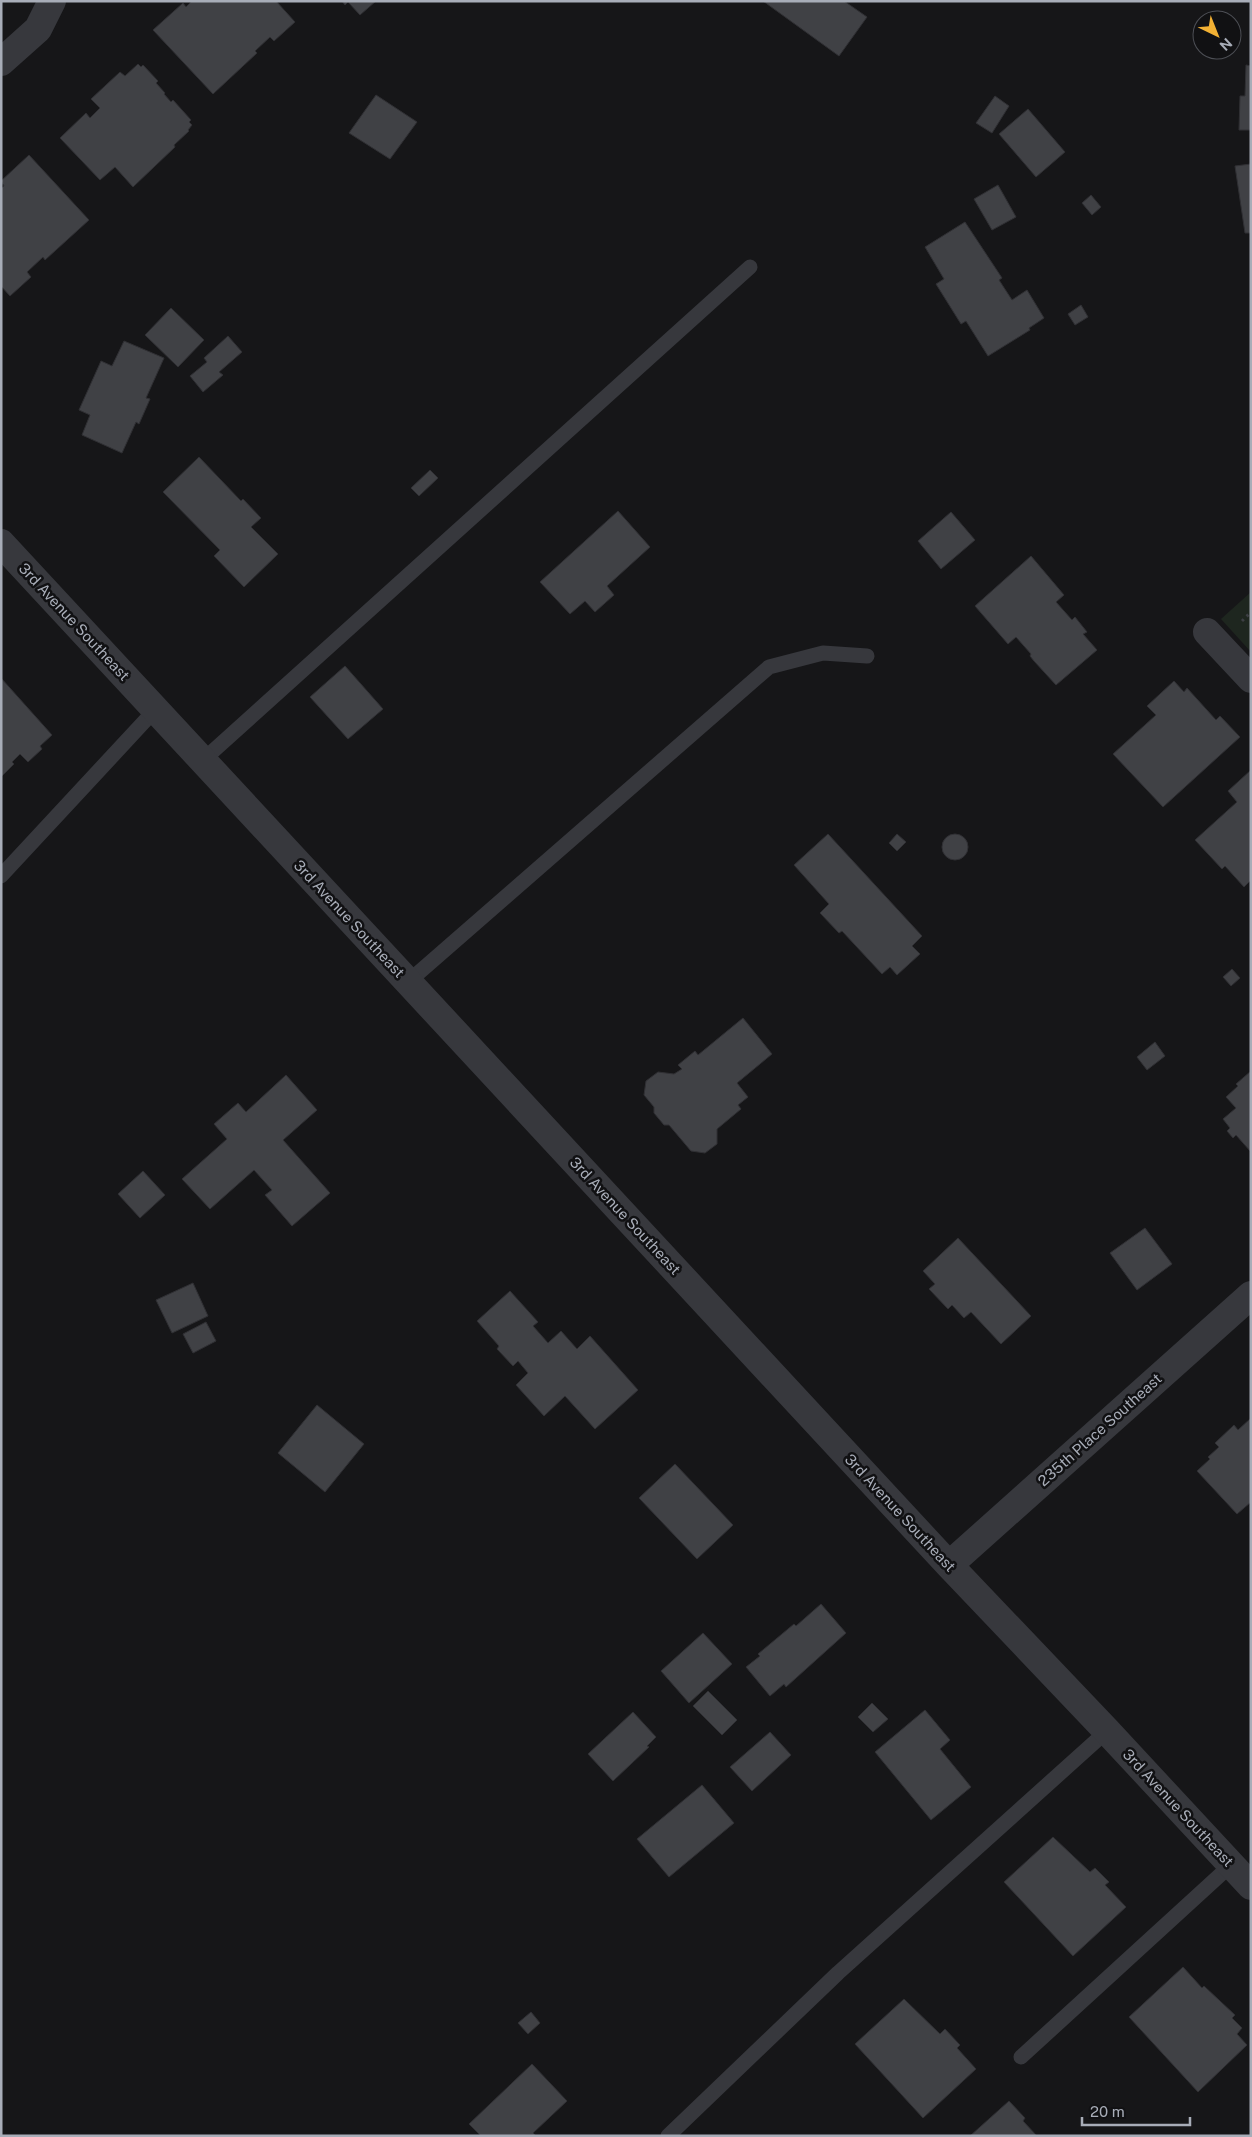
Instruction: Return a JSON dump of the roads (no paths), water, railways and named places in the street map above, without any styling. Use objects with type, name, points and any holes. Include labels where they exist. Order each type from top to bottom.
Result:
[{"type":"street","points":[[1,62],[38,29],[52,1]]},
{"type":"street","name":"3rd Avenue Southeast","points":[[1,544],[949,1565],[1107,1730],[1251,1886]]},
{"type":"street","points":[[1207,632],[1251,679]]},
{"type":"street","name":"235th Place Southeast","points":[[949,1565],[1251,1295]]},
{"type":"lane","points":[[202,761],[750,267]]},
{"type":"lane","points":[[408,982],[769,667],[823,653],[867,656]]},
{"type":"lane","points":[[1,876],[155,710]]},
{"type":"lane","points":[[668,2136],[838,1973],[1107,1730]]},
{"type":"lane","points":[[1021,2057],[1231,1865]]}]
